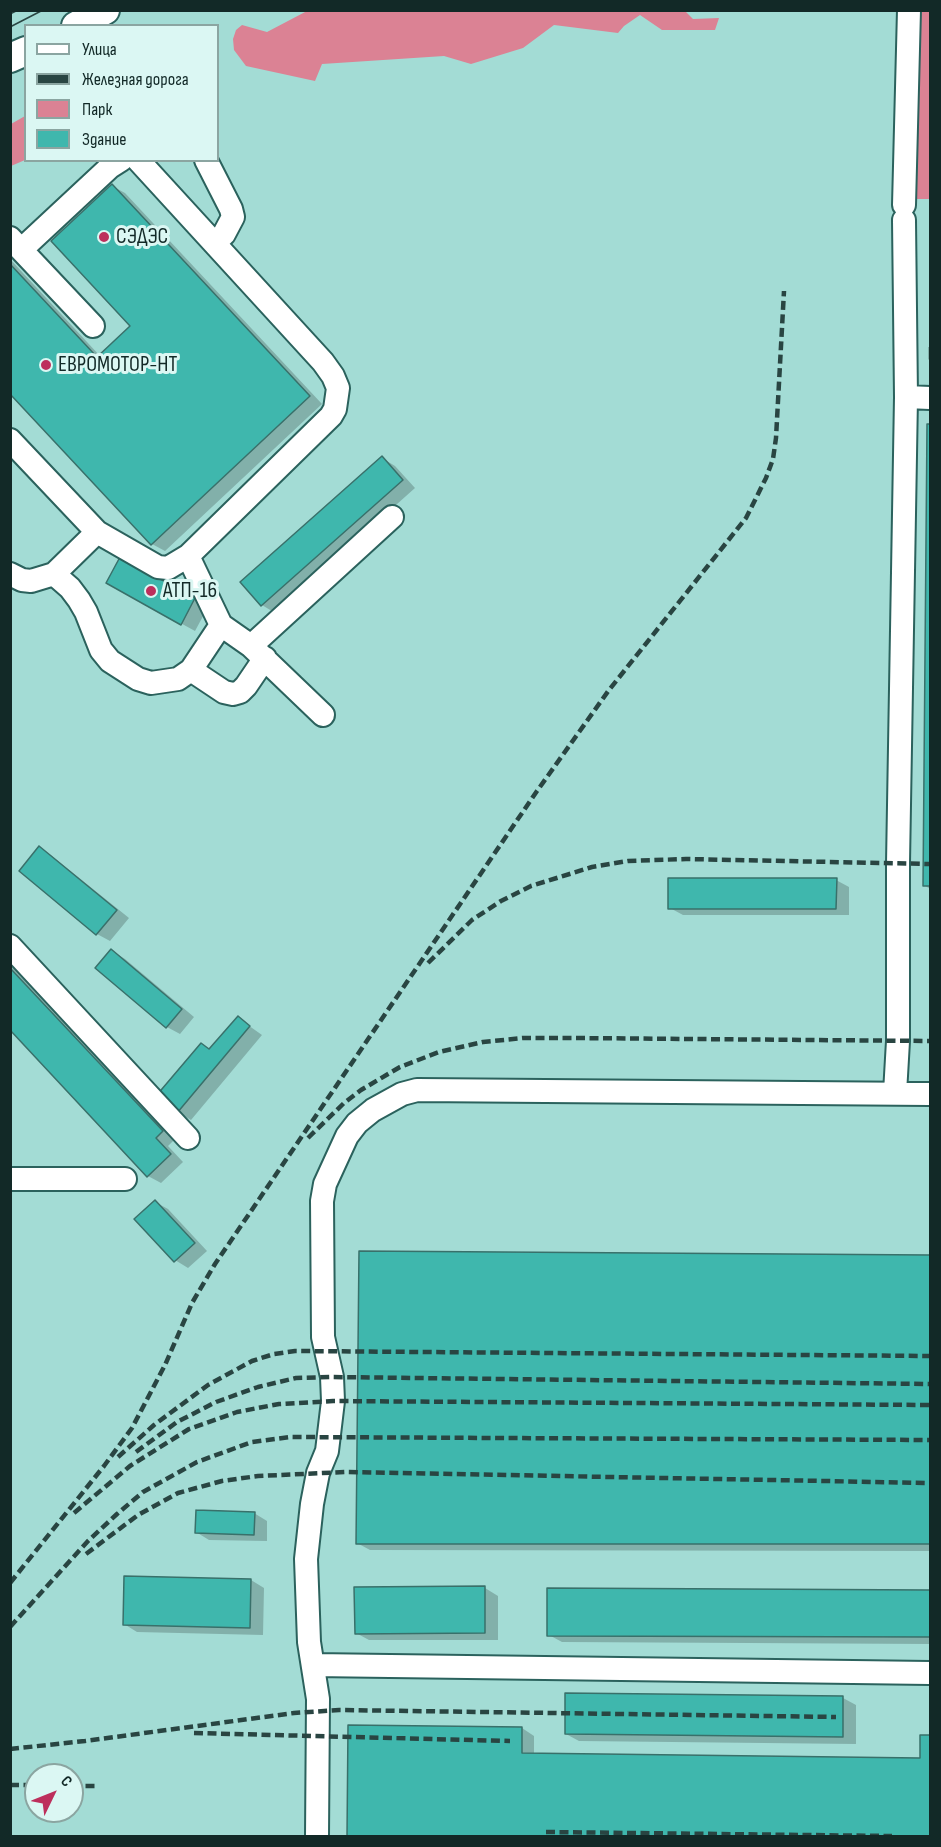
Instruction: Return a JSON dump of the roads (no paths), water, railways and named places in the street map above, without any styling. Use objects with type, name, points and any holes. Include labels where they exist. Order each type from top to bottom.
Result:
[{"type":"main road","points":[[80,24],[105,10]]},
{"type":"main road","points":[[10,58],[24,52]]},
{"type":"lane","points":[[895,1093],[898,1041],[898,851],[906,398],[904,212],[909,10]]},
{"type":"lane","points":[[93,326],[16,244],[118,162]]},
{"type":"lane","points":[[10,441],[97,532],[158,567],[168,568],[188,556],[331,416],[335,409],[338,388],[323,362],[140,162]]},
{"type":"lane","points":[[207,162],[233,217],[224,234],[215,243]]},
{"type":"lane","points":[[906,398],[930,398]]},
{"type":"lane","points":[[191,670],[224,692],[233,694],[240,692],[246,686],[258,652],[392,517]]},
{"type":"lane","points":[[10,574],[22,580],[31,581],[54,574],[97,532]]},
{"type":"lane","points":[[188,556],[221,625],[258,652],[323,715]]},
{"type":"lane","points":[[54,574],[70,588],[86,612],[101,650],[110,661],[138,679],[151,683],[178,680],[191,670],[221,625]]},
{"type":"lane","points":[[10,946],[188,1138]]},
{"type":"lane","points":[[317,1836],[318,1699],[309,1642],[306,1559],[312,1504],[318,1473],[327,1451],[333,1401],[332,1377],[322,1337],[322,1201],[325,1184],[339,1150],[357,1123],[373,1110],[402,1094],[432,1089],[611,1093],[930,1094]]},
{"type":"lane","points":[[10,1179],[38,1181],[125,1179]]},
{"type":"lane","points":[[313,1665],[930,1673]]},
{"type":"tram line","points":[[10,14],[18,10]]},
{"type":"tram line","points":[[10,27],[43,10]]},
{"type":"railway","points":[[10,1583],[132,1428],[165,1365],[192,1303],[215,1264],[537,791],[609,690],[746,518],[773,459],[784,291]]},
{"type":"railway","points":[[428,963],[472,920],[501,901],[531,886],[592,867],[628,861],[686,859],[930,864]]},
{"type":"railway","points":[[308,1138],[344,1103],[400,1067],[439,1052],[483,1042],[523,1038],[930,1041]]},
{"type":"railway","points":[[118,1457],[154,1425],[208,1385],[252,1361],[274,1354],[295,1351],[930,1356]]},
{"type":"railway","points":[[136,1452],[177,1422],[216,1402],[258,1387],[296,1378],[930,1384]]},
{"type":"railway","points":[[74,1513],[130,1466],[189,1429],[237,1412],[279,1404],[333,1401],[930,1405]]},
{"type":"railway","points":[[10,1627],[88,1541],[143,1492],[197,1462],[252,1442],[290,1437],[930,1440]]},
{"type":"railway","points":[[86,1554],[138,1515],[178,1493],[222,1481],[258,1476],[346,1472],[930,1483]]},
{"type":"railway","points":[[10,1749],[294,1713],[339,1710],[836,1717]]},
{"type":"railway","points":[[194,1733],[510,1741]]},
{"type":"railway","points":[[10,1785],[24,1785]]},
{"type":"railway","points":[[84,1786],[97,1786]]},
{"type":"railway","points":[[546,1832],[892,1836]]},
{"type":"place","name":"СЭДЭС","points":[[104,237]]},
{"type":"place","name":"ЕВРОМОТОР-НТ","points":[[46,365]]},
{"type":"place","name":"АТП-16","points":[[151,591]]}]
